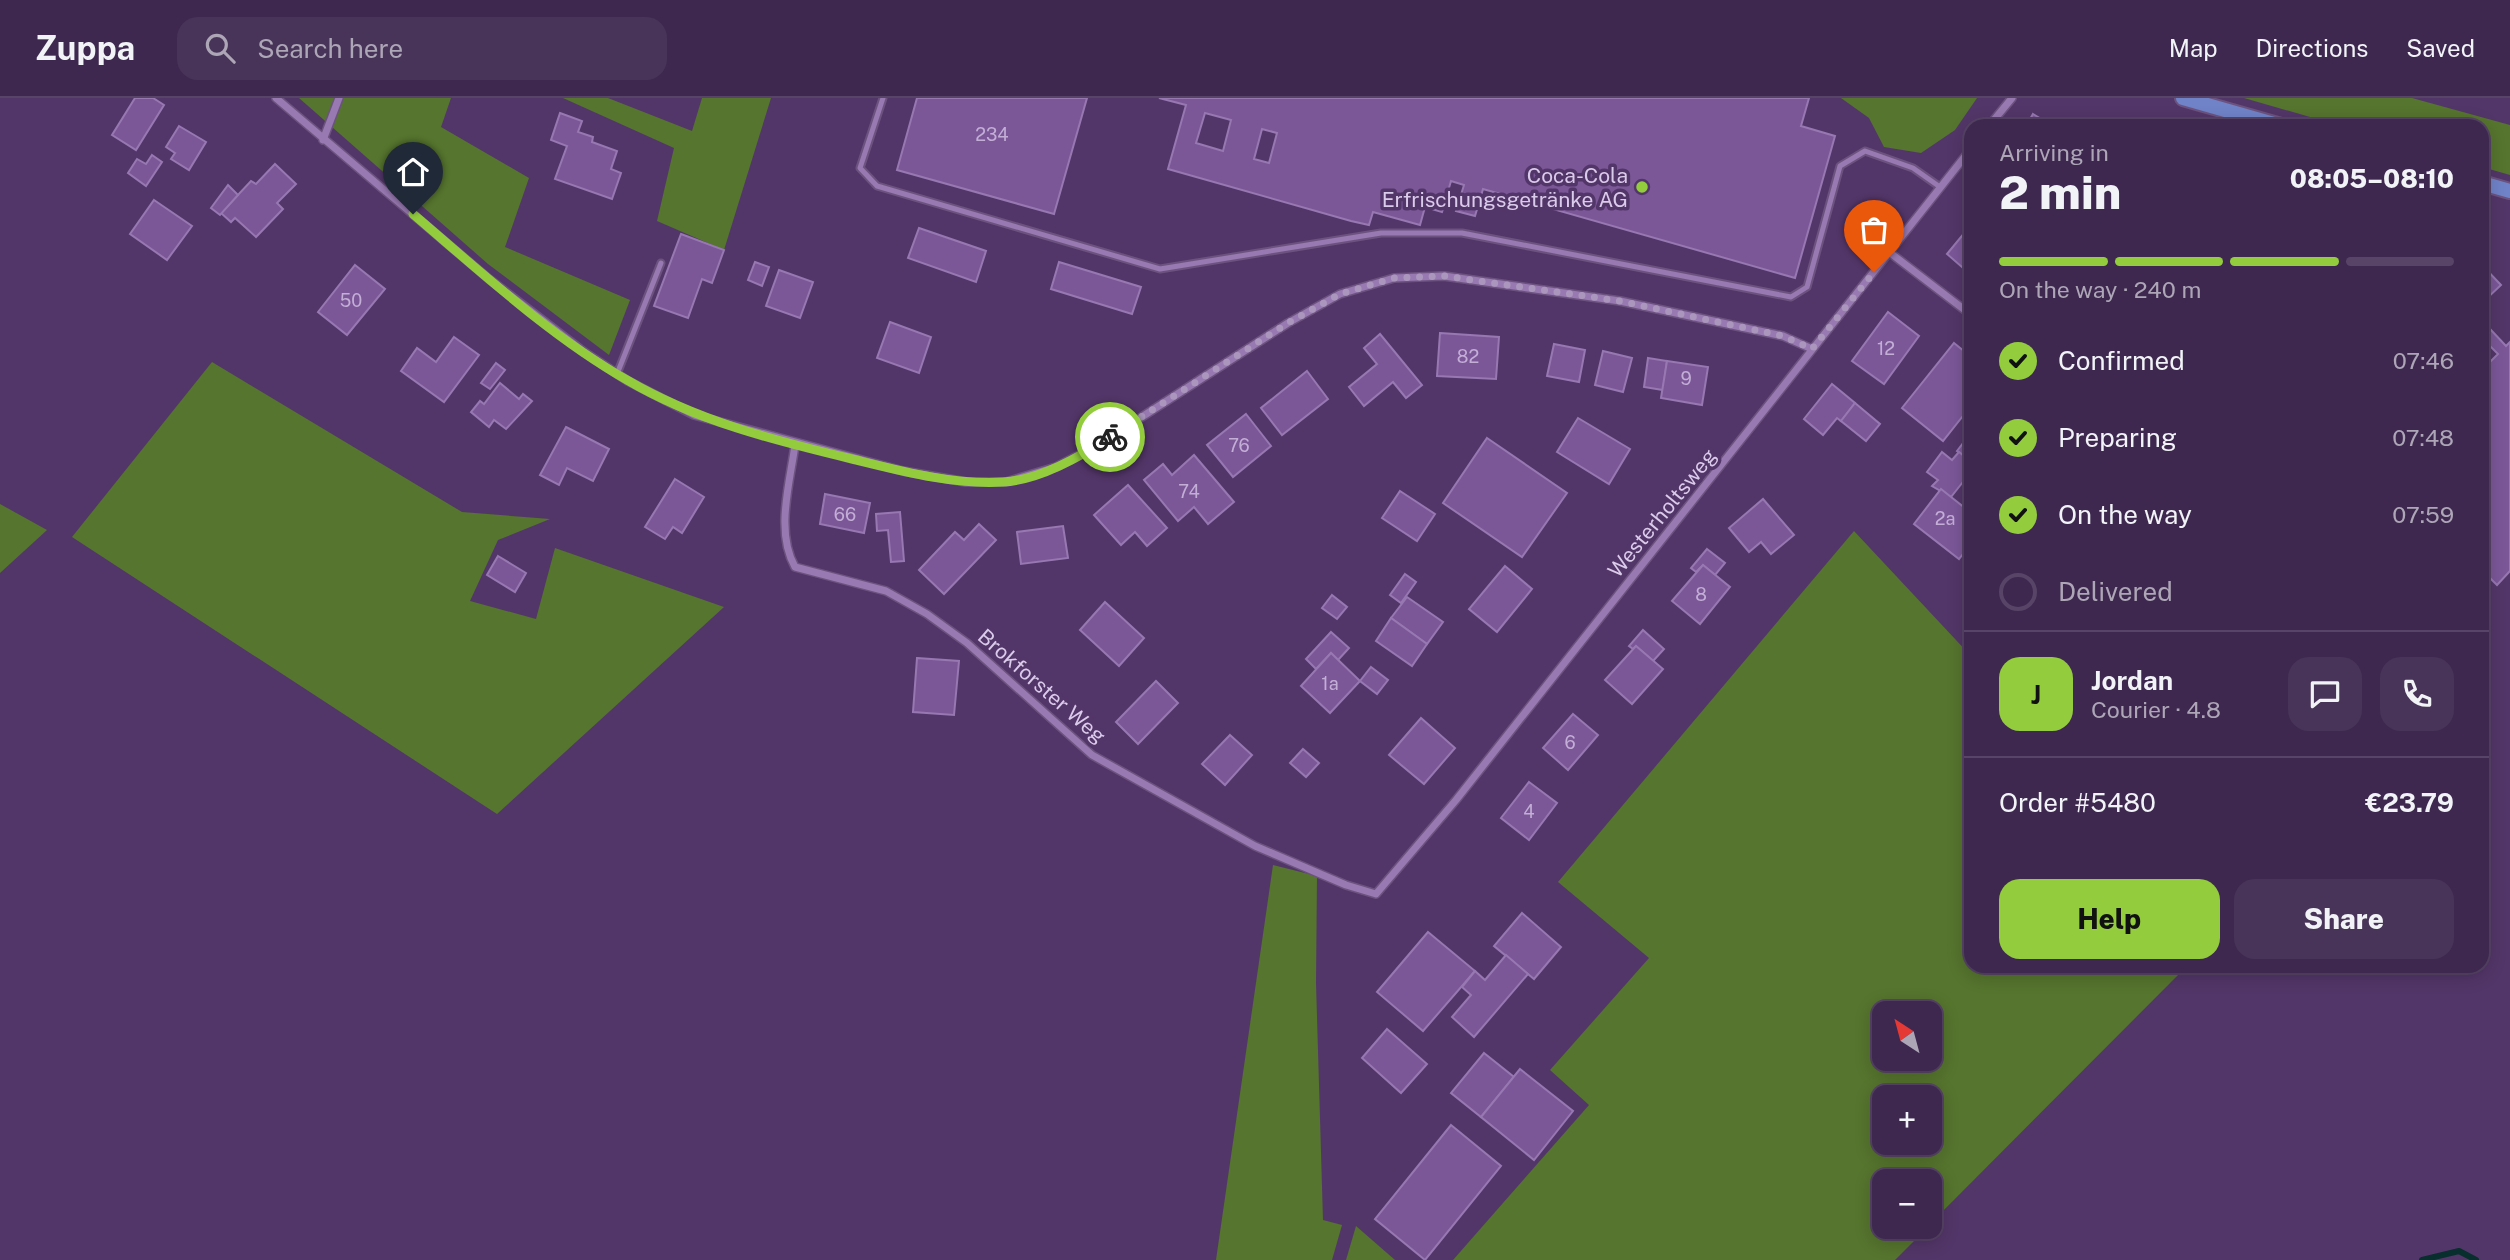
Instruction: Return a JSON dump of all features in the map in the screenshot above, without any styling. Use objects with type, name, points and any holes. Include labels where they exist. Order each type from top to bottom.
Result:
[{"type":"street","points":[[276,98],[489,279],[617,374],[694,415],[795,445],[903,471],[966,482],[1006,482],[1034,475],[1094,447],[1288,323],[1340,294],[1394,278],[1444,276],[1620,301],[1783,336],[1812,349]]},
{"type":"street","points":[[323,140],[339,98]]},
{"type":"street","points":[[1996,119],[2012,98]]},
{"type":"street","points":[[2183,98],[2256,119]]},
{"type":"street","name":"Westerholtsweg","points":[[1376,894],[1456,800],[1964,157]]},
{"type":"street","points":[[2489,185],[2510,191]]},
{"type":"street","points":[[1889,252],[1964,309]]},
{"type":"street","name":"Brokforster Weg","points":[[795,445],[785,525],[789,556],[795,566],[896,597],[967,642],[1092,755],[1255,846],[1346,885],[1376,894]]},
{"type":"lane","points":[[883,98],[860,168],[877,186],[1160,269],[1381,233],[1462,233],[1791,297],[1807,287],[1840,166],[1865,151],[1913,168],[1940,187]]},
{"type":"lane","points":[[617,374],[661,264]]},
{"type":"green space","points":[[299,98],[451,98],[441,127],[529,178],[505,247],[630,300],[609,355],[488,264]]},
{"type":"green space","points":[[563,98],[608,98],[692,131],[702,98],[771,98],[724,250],[657,221],[674,148]]},
{"type":"green space","points":[[1841,98],[1977,98],[1955,130],[1921,153],[1884,147],[1869,118]]},
{"type":"green space","points":[[2244,98],[2412,98],[2488,119],[2317,119]]},
{"type":"green space","points":[[2489,119],[2510,125],[2510,175],[2489,169]]},
{"type":"green space","points":[[212,362],[462,512],[550,519],[498,540],[470,601],[536,619],[555,548],[724,607],[497,814],[72,537]]},
{"type":"green space","points":[[0,504],[47,530],[0,573]]},
{"type":"green space","points":[[1854,531],[1964,649],[1964,973],[2180,973],[1942,1212],[1942,1169],[1872,1169],[1872,1239],[1916,1239],[1895,1260],[1453,1260],[1589,1105],[1550,1070],[1649,958],[1558,882]]},
{"type":"green space","points":[[1273,865],[1317,876],[1316,983],[1323,1220],[1342,1225],[1332,1260],[1216,1260]]},
{"type":"green space","points":[[1356,1226],[1395,1260],[1346,1260]]},
{"type":"building","points":[[135,98],[153,98],[164,105],[136,150],[112,135]]},
{"type":"building","points":[[917,98],[1087,98],[1054,214],[897,170]]},
{"type":"building","name":"Coca-Cola Erfrischungsgetränke AG","points":[[1159,98],[1809,98],[1801,126],[1835,136],[1795,278],[1483,189],[1475,216],[1456,211],[1464,185],[1451,181],[1442,212],[1425,207],[1420,225],[1373,212],[1369,225],[1351,221],[1168,169],[1186,105]],"holes":[[[1205,113],[1231,120],[1223,151],[1196,143]],[[1262,129],[1277,133],[1269,163],[1254,159]]]},
{"type":"building","points":[[560,113],[582,121],[578,132],[593,137],[592,142],[617,151],[611,169],[621,173],[612,199],[555,179],[567,146],[551,140]]},
{"type":"building","points":[[179,126],[206,142],[189,170],[171,159],[175,153],[166,147]]},
{"type":"building","points":[[152,155],[162,162],[146,186],[128,173],[137,159],[146,164]]},
{"type":"building","points":[[275,164],[296,184],[277,203],[283,209],[256,237],[235,218],[231,222],[221,213],[251,181],[256,184]]},
{"type":"building","points":[[228,185],[238,195],[220,215],[211,208]]},
{"type":"building","points":[[154,200],[192,226],[167,260],[130,234]]},
{"type":"building","points":[[919,228],[986,251],[976,282],[908,258]]},
{"type":"building","points":[[1964,233],[1964,269],[1947,254]]},
{"type":"building","points":[[681,234],[724,250],[712,283],[702,279],[688,318],[654,306]]},
{"type":"building","points":[[755,262],[769,267],[762,286],[748,280]]},
{"type":"building","points":[[1059,262],[1141,287],[1132,314],[1051,289]]},
{"type":"building","points":[[355,265],[385,289],[347,335],[318,312]]},
{"type":"building","points":[[779,270],[813,282],[800,318],[766,306]]},
{"type":"building","points":[[2489,272],[2501,285],[2489,296]]},
{"type":"building","points":[[1888,312],[1919,336],[1884,384],[1852,361]]},
{"type":"building","points":[[890,322],[931,337],[919,373],[877,358]]},
{"type":"building","points":[[2491,330],[2506,346],[2510,342],[2510,571],[2497,585],[2489,577],[2489,363],[2498,354],[2489,345]]},
{"type":"building","points":[[1440,333],[1499,337],[1496,379],[1437,376]]},
{"type":"building","points":[[1380,334],[1422,385],[1406,398],[1393,382],[1364,406],[1349,387],[1377,364],[1364,348]]},
{"type":"building","points":[[454,337],[479,355],[444,402],[401,371],[417,348],[436,362]]},
{"type":"building","points":[[1954,343],[1964,351],[1964,415],[1943,441],[1902,408]]},
{"type":"building","points":[[1554,344],[1585,350],[1579,382],[1547,376]]},
{"type":"building","points":[[1603,351],[1632,358],[1623,392],[1595,385]]},
{"type":"building","points":[[1648,358],[1667,361],[1663,390],[1644,387]]},
{"type":"building","points":[[1667,361],[1708,367],[1702,405],[1661,398]]},
{"type":"building","points":[[496,363],[505,370],[490,389],[481,383]]},
{"type":"building","points":[[1307,371],[1328,399],[1282,435],[1261,408]]},
{"type":"building","points":[[500,383],[519,399],[523,394],[532,401],[506,429],[494,420],[489,427],[471,412],[480,401],[484,404]]},
{"type":"building","points":[[1832,384],[1855,403],[1841,421],[1837,418],[1823,435],[1804,419]]},
{"type":"building","points":[[1855,403],[1880,424],[1866,441],[1841,421]]},
{"type":"building","points":[[1246,414],[1271,446],[1233,477],[1207,445]]},
{"type":"building","points":[[1578,418],[1630,449],[1609,484],[1557,452]]},
{"type":"building","points":[[566,427],[609,449],[593,481],[567,468],[559,485],[540,475]]},
{"type":"building","points":[[1487,438],[1567,493],[1522,557],[1443,503]]},
{"type":"building","points":[[1964,442],[1964,456],[1957,451]]},
{"type":"building","points":[[1942,452],[1952,460],[1959,452],[1964,456],[1964,481],[1951,497],[1932,486],[1938,480],[1927,472]]},
{"type":"building","points":[[1194,455],[1234,502],[1208,524],[1194,507],[1178,521],[1144,480],[1163,464],[1172,475]]},
{"type":"building","points":[[675,479],[704,497],[682,533],[673,527],[665,539],[645,527]]},
{"type":"building","points":[[1128,485],[1167,528],[1147,546],[1135,532],[1121,545],[1094,515]]},
{"type":"building","points":[[1941,489],[1964,507],[1964,553],[1959,559],[1914,524]]},
{"type":"building","points":[[1400,491],[1435,514],[1417,541],[1382,518]]},
{"type":"building","points":[[825,494],[870,503],[864,533],[820,524]]},
{"type":"building","points":[[1763,499],[1794,535],[1771,554],[1761,542],[1749,552],[1729,528]]},
{"type":"building","points":[[900,512],[904,561],[891,562],[888,530],[877,531],[876,514]]},
{"type":"building","points":[[979,524],[996,540],[944,594],[919,570],[955,532],[964,540]]},
{"type":"building","points":[[1063,526],[1068,558],[1021,564],[1017,532]]},
{"type":"building","points":[[1707,549],[1725,563],[1715,575],[1703,565],[1696,572],[1691,568]]},
{"type":"building","points":[[498,556],[526,573],[515,592],[487,575]]},
{"type":"building","points":[[1703,565],[1730,587],[1700,624],[1672,601]]},
{"type":"building","points":[[1505,566],[1532,589],[1497,632],[1469,609]]},
{"type":"building","points":[[1405,574],[1416,582],[1401,603],[1390,595]]},
{"type":"building","points":[[1332,595],[1347,607],[1337,619],[1322,608]]},
{"type":"building","points":[[1407,597],[1443,622],[1427,644],[1391,618]]},
{"type":"building","points":[[1105,602],[1144,638],[1119,666],[1080,630]]},
{"type":"building","points":[[1391,618],[1427,644],[1412,666],[1376,641]]},
{"type":"building","points":[[1643,630],[1664,649],[1653,661],[1636,646],[1633,649],[1629,646]]},
{"type":"building","points":[[1331,632],[1349,648],[1338,660],[1331,653],[1316,669],[1306,659]]},
{"type":"building","points":[[1636,646],[1663,669],[1632,704],[1605,680]]},
{"type":"building","points":[[1331,653],[1360,681],[1330,713],[1301,686]]},
{"type":"building","points":[[917,658],[959,661],[954,715],[913,712]]},
{"type":"building","points":[[1371,667],[1388,680],[1377,694],[1360,681]]},
{"type":"building","points":[[1156,681],[1178,703],[1138,744],[1116,722]]},
{"type":"building","points":[[1573,714],[1598,735],[1568,770],[1543,748]]},
{"type":"building","points":[[1421,718],[1455,748],[1424,784],[1389,755]]},
{"type":"building","points":[[1230,735],[1252,755],[1225,785],[1202,764]]},
{"type":"building","points":[[1303,749],[1319,763],[1306,777],[1290,763]]},
{"type":"building","points":[[1529,782],[1557,803],[1529,840],[1501,818]]},
{"type":"building","points":[[1522,913],[1561,947],[1534,979],[1494,946]]},
{"type":"building","points":[[1428,932],[1475,971],[1423,1031],[1377,992]]},
{"type":"building","points":[[1506,955],[1528,974],[1474,1037],[1452,1017],[1471,995],[1462,987],[1475,971],[1485,980]]},
{"type":"building","points":[[1387,1029],[1427,1064],[1401,1093],[1362,1058]]},
{"type":"building","points":[[1484,1053],[1514,1077],[1481,1117],[1451,1093]]},
{"type":"building","points":[[1520,1069],[1573,1111],[1534,1160],[1481,1117]]},
{"type":"building","points":[[1451,1125],[1501,1166],[1425,1260],[1375,1219]]},
{"type":"waterway","points":[[2422,1260],[2459,1251],[2476,1260]]},
{"type":"way so far","points":[[1110,437],[1288,323],[1340,294],[1394,278],[1444,276],[1620,301],[1783,336],[1812,349],[1874,272]]},
{"type":"place","name":"Coca-Cola Erfrischungsgetränke AG","points":[[1642,187]]},
{"type":"route","points":[[413,214],[489,279],[584,352],[628,381],[694,415],[795,445],[903,471],[966,482],[1006,482],[1034,475],[1056,467],[1110,437]]}]
